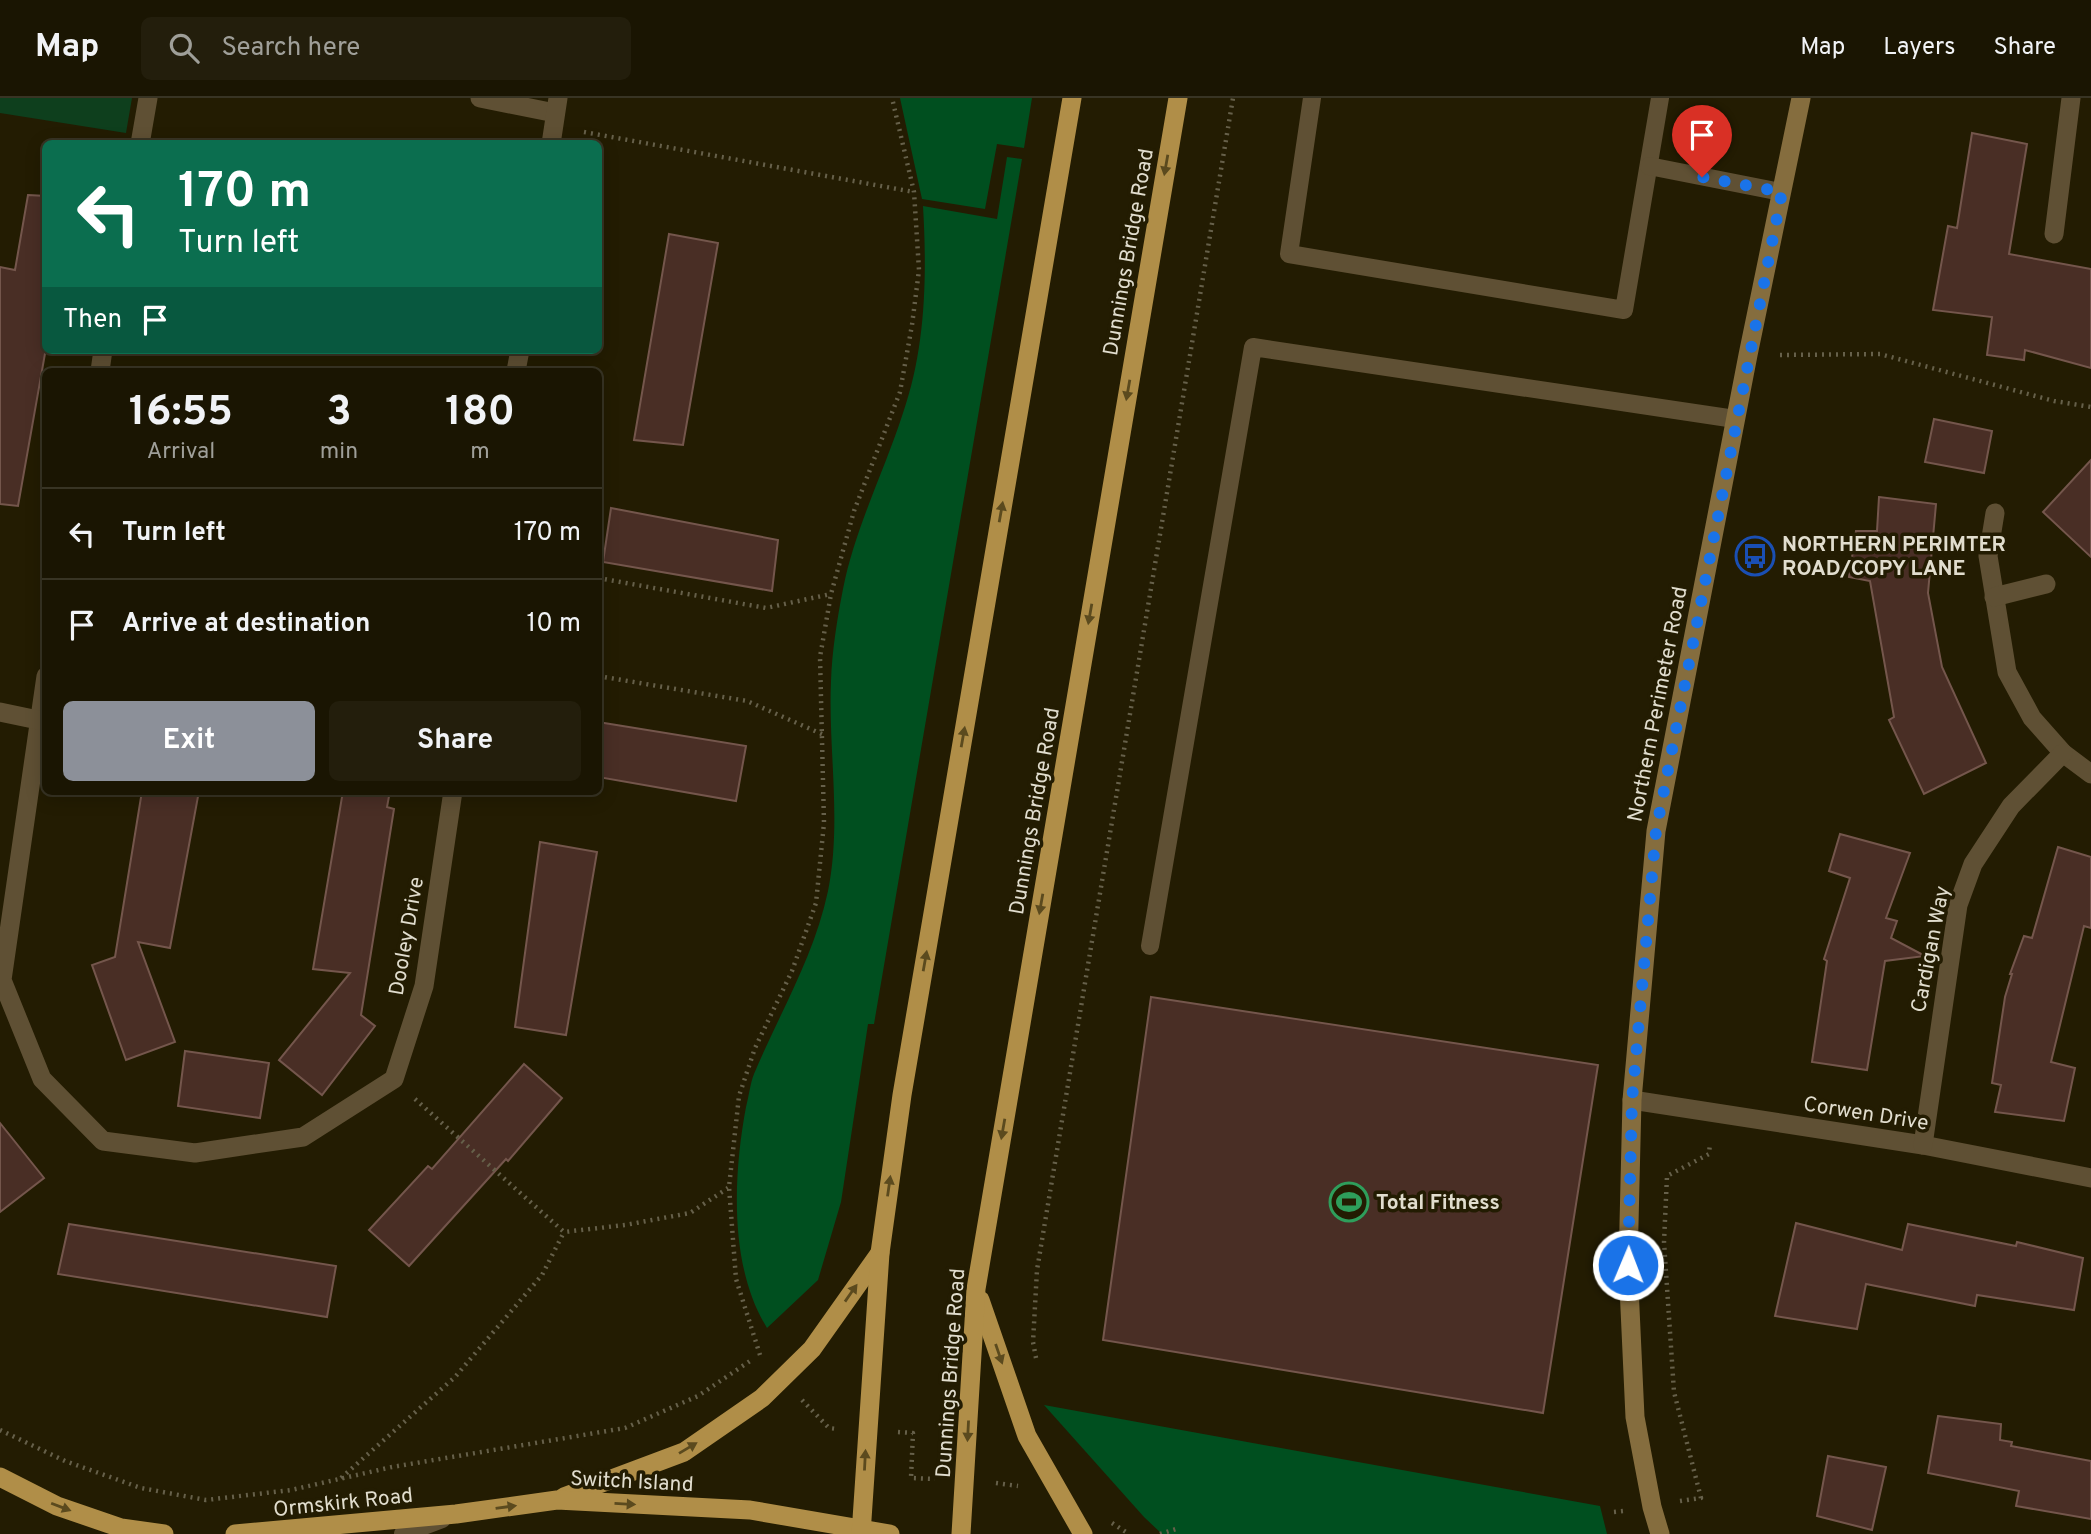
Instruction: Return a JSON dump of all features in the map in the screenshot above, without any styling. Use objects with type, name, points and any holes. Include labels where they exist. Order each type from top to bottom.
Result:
[{"type":"highway","points":[[861,1531],[880,1253],[906,1067],[1072,98]]},
{"type":"highway","name":"Dunnings Bridge Road","points":[[961,1534],[976,1289],[1178,98]]},
{"type":"highway","points":[[557,1500],[684,1452],[762,1398],[812,1349],[880,1253]]},
{"type":"highway","points":[[976,1289],[1027,1436],[1083,1534]]},
{"type":"highway","points":[[0,1477],[57,1506],[121,1528],[164,1534]]},
{"type":"highway","name":"Switch Island","points":[[456,1514],[557,1500],[750,1510],[890,1534]]},
{"type":"highway","name":"Ormskirk Road","points":[[236,1534],[456,1514]]},
{"type":"main road","name":"Northern Perimeter Road","points":[[1660,1534],[1652,1507],[1635,1417],[1628,1265],[1632,1100],[1656,831],[1735,419],[1801,98]]},
{"type":"street","points":[[141,140],[148,98]]},
{"type":"street","points":[[480,98],[554,120]]},
{"type":"street","points":[[2054,234],[2071,98]]},
{"type":"street","points":[[1995,513],[1988,555],[2007,672],[2032,718],[2063,753],[2091,774]]},
{"type":"street","points":[[1994,597],[2046,583]]},
{"type":"street","points":[[42,698],[2,980],[43,1079],[103,1141],[195,1153],[303,1137],[394,1079]]},
{"type":"street","points":[[0,712],[38,720]]},
{"type":"street","name":"Cardigan Way","points":[[1923,1145],[1958,905],[1969,874],[1973,863],[2011,806],[2063,753]]},
{"type":"street","name":"Dooley Drive","points":[[394,1079],[424,986],[452,795]]},
{"type":"street","name":"Corwen Drive","points":[[1632,1100],[1923,1145],[2091,1178]]},
{"type":"lane","points":[[1312,98],[1289,254],[1624,310],[1660,98]]},
{"type":"lane","points":[[1648,166],[1782,192]]},
{"type":"lane","points":[[1150,946],[1253,347],[1735,419]]},
{"type":"lane","name":"Switch Island","points":[[403,1534],[456,1514]]},
{"type":"path","points":[[892,98],[914,192],[919,270],[900,392],[854,511],[831,594],[820,657],[824,734],[824,823],[816,903],[792,971],[755,1048],[738,1096],[729,1187],[736,1279],[760,1355],[829,1429],[913,1433],[911,1478],[965,1480],[1028,1487]]},
{"type":"path","points":[[1037,1367],[1033,1342],[1037,1270],[1233,98]]},
{"type":"path","points":[[554,120],[914,192]]},
{"type":"path","points":[[1748,355],[1880,355],[2054,401],[2091,407]]},
{"type":"path","points":[[602,579],[766,608],[831,594]]},
{"type":"path","points":[[602,677],[747,701],[824,734]]},
{"type":"path","points":[[394,1079],[564,1232],[625,1225],[690,1213],[729,1187]]},
{"type":"path","points":[[1614,1512],[1701,1497],[1674,1392],[1664,1242],[1667,1176],[1709,1154],[1714,1111]]},
{"type":"path","points":[[339,1479],[455,1377],[542,1275],[564,1232]]},
{"type":"path","points":[[0,1430],[65,1461],[141,1488],[206,1500],[291,1490],[406,1465],[625,1428],[698,1396],[760,1355]]},
{"type":"path","points":[[1106,1519],[1129,1534]]},
{"type":"path","points":[[1160,1534],[1176,1529]]},
{"type":"green space","points":[[0,98],[132,98],[126,133],[0,113]]},
{"type":"green space","points":[[900,98],[1032,98],[1024,148],[997,144],[985,209],[922,199]]},
{"type":"green space","points":[[1007,157],[1022,159],[874,1024],[868,1024],[841,1202],[818,1280],[767,1328],[755,1304],[740,1249],[737,1220],[738,1162],[753,1078],[805,962],[828,891],[834,839],[832,659],[843,589],[862,522],[911,388],[923,311],[923,206],[997,219]]},
{"type":"green space","points":[[1044,1405],[1600,1506],[1607,1534],[1162,1534]]},
{"type":"building","points":[[1972,133],[2027,144],[2009,254],[2091,269],[2091,368],[2025,350],[2024,360],[1987,355],[1992,317],[1933,310],[1948,226],[1957,228]]},
{"type":"building","points":[[28,195],[42,196],[42,354],[45,354],[18,506],[0,504],[0,267],[15,270]]},
{"type":"building","points":[[669,234],[718,243],[683,445],[634,440]]},
{"type":"building","points":[[1934,419],[1992,431],[1984,473],[1925,462]]},
{"type":"building","points":[[2091,460],[2091,557],[2043,512]]},
{"type":"building","points":[[1879,497],[1936,504],[1928,593],[1942,667],[1986,763],[1924,794],[1889,720],[1894,717],[1870,581],[1849,577],[1856,531],[1877,531]]},
{"type":"building","points":[[611,508],[778,540],[772,591],[603,562]]},
{"type":"building","points":[[602,723],[746,746],[736,801],[602,778]]},
{"type":"building","points":[[141,795],[198,795],[170,948],[138,942],[175,1042],[126,1060],[92,965],[115,957]]},
{"type":"building","points":[[342,795],[389,795],[387,807],[394,809],[361,1015],[375,1026],[322,1095],[279,1060],[350,973],[313,969]]},
{"type":"building","points":[[1840,834],[1910,853],[1886,918],[1897,921],[1891,938],[1925,956],[1885,961],[1867,1070],[1812,1062],[1827,961],[1824,959],[1850,878],[1829,871]]},
{"type":"building","points":[[540,842],[597,852],[566,1035],[515,1027]]},
{"type":"building","points":[[2058,847],[2091,857],[2091,928],[2084,926],[2051,1062],[2075,1068],[2064,1121],[1995,1112],[2001,1085],[1992,1083],[2010,974],[2024,936],[2032,938]]},
{"type":"building","name":"Total Fitness","points":[[1151,997],[1598,1065],[1543,1413],[1103,1340]]},
{"type":"building","points":[[185,1051],[269,1063],[260,1118],[178,1106]]},
{"type":"building","points":[[524,1064],[562,1098],[508,1161],[506,1159],[409,1266],[369,1230],[428,1166],[432,1169]]},
{"type":"building","points":[[0,1123],[44,1178],[0,1212]]},
{"type":"building","points":[[1796,1223],[1902,1250],[1908,1224],[2016,1246],[2017,1242],[2083,1258],[2074,1310],[1977,1295],[1975,1306],[1866,1284],[1857,1329],[1775,1316]]},
{"type":"building","points":[[69,1224],[336,1266],[327,1317],[58,1274]]},
{"type":"building","points":[[1938,1416],[2001,1424],[2000,1440],[2012,1442],[2011,1446],[2091,1461],[2091,1519],[2016,1506],[2019,1491],[1928,1473]]},
{"type":"building","points":[[1828,1456],[1886,1467],[1872,1530],[1817,1516]]},
{"type":"place","name":"NORTHERN PERIMTER ROAD/COPY LANE","points":[[1755,556]]},
{"type":"place","name":"Total Fitness","points":[[1349,1202]]},
{"type":"route","points":[[1628,1265],[1632,1100],[1656,831],[1782,192],[1702,177]]}]
